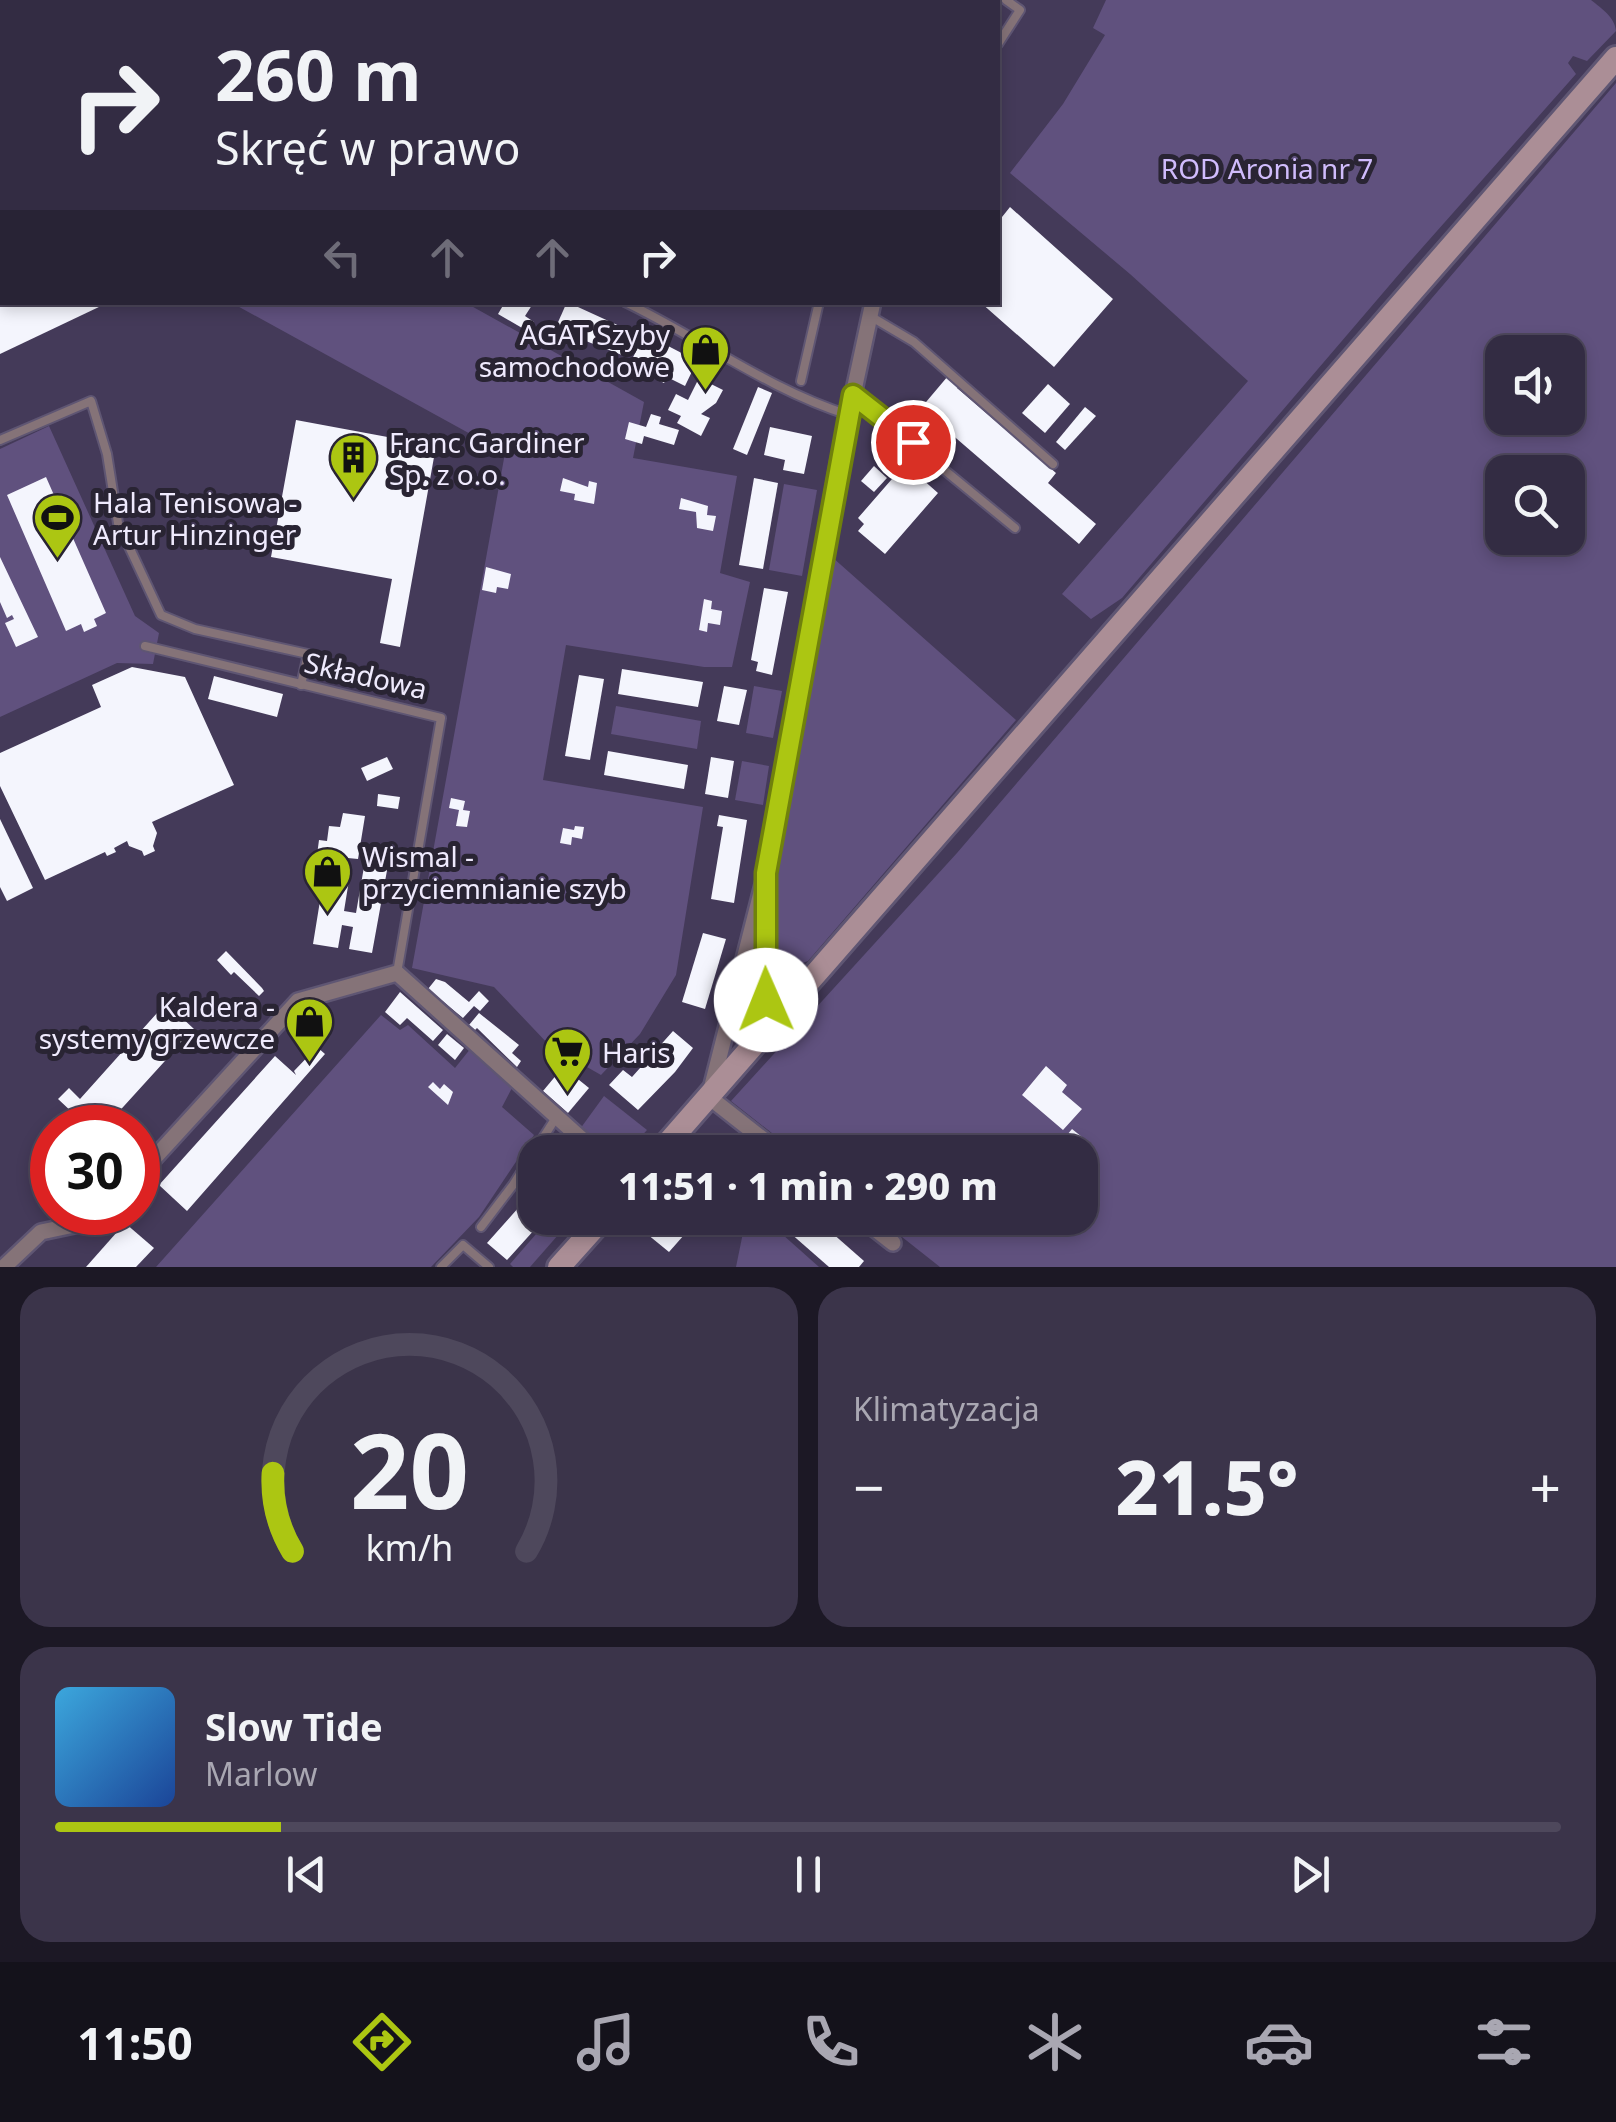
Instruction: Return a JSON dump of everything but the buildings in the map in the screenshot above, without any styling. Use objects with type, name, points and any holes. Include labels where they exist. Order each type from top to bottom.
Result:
[{"type":"main road","points":[[675,1135],[1616,58]]},
{"type":"main road","points":[[559,1267],[586,1235]]},
{"type":"street","points":[[757,1135],[709,1097],[766,873],[848,415],[872,309]]},
{"type":"street","points":[[766,873],[770,1028]]},
{"type":"street","points":[[766,964],[795,980],[815,978]]},
{"type":"street","points":[[160,1152],[298,1001],[397,973],[577,1135]]},
{"type":"street","points":[[732,1000],[770,1028]]},
{"type":"street","points":[[4,1267],[39,1235]]},
{"type":"street","points":[[882,1235],[893,1243]]},
{"type":"lane","points":[[1000,41],[1020,10],[1006,0]]},
{"type":"lane","points":[[630,305],[778,387],[848,415]]},
{"type":"lane","points":[[801,381],[818,305]]},
{"type":"lane","points":[[872,309],[1053,464]]},
{"type":"lane","points":[[853,395],[1015,528]]},
{"type":"lane","points":[[0,440],[91,400],[107,454],[118,523],[161,615],[195,628],[308,654],[301,685]]},
{"type":"lane","name":"Składowa","points":[[145,646],[441,718],[397,973]]},
{"type":"lane","points":[[546,1135],[556,1116]]},
{"type":"lane","points":[[481,1227],[518,1182]]},
{"type":"lane","points":[[441,1267],[463,1245],[488,1267]]},
{"type":"green space","name":"ROD Aronia nr 7","points":[[1106,0],[1591,0],[1610,17],[1616,31],[1587,61],[1573,56],[1568,63],[1576,74],[1122,598],[1091,619],[1062,594],[1248,381],[1010,173],[1063,104],[1105,35],[1093,28]]},
{"type":"green space","points":[[1616,83],[1616,1267],[940,1267],[900,1235],[1098,1235],[1098,1135],[774,1135],[731,1101],[957,853]]},
{"type":"green space","points":[[236,305],[470,305],[644,402],[633,458],[737,476],[720,573],[750,582],[732,667],[704,667],[566,645],[543,780],[703,807],[676,975],[640,1034],[601,1075],[550,1046],[494,987],[412,968],[505,453]]},
{"type":"green space","points":[[49,426],[135,616],[159,633],[153,664],[117,663],[0,717],[0,449]]},
{"type":"green space","points":[[784,484],[817,490],[802,576],[769,570]]},
{"type":"green space","points":[[832,557],[1016,720],[808,961],[791,965],[777,957],[779,862]]},
{"type":"green space","points":[[754,686],[782,691],[773,738],[746,733]]},
{"type":"green space","points":[[616,706],[701,721],[697,749],[611,734]]},
{"type":"green space","points":[[742,761],[769,766],[763,805],[735,800]]},
{"type":"green space","points":[[381,1015],[400,1030],[408,1025],[455,1068],[471,1048],[513,1086],[502,1107],[534,1135],[518,1135],[518,1159],[479,1217],[431,1267],[156,1267]]},
{"type":"green space","points":[[604,1096],[647,1130],[642,1135],[587,1135],[580,1129]]},
{"type":"green space","points":[[535,1235],[558,1235],[530,1267],[510,1264]]},
{"type":"green space","points":[[743,1235],[783,1235],[819,1267],[736,1267]]},
{"type":"place","name":"AGAT Szyby samochodowe","points":[[705,392]]},
{"type":"place","name":"Franc Gardiner Sp. z o.o.","points":[[354,500]]},
{"type":"place","name":"Hala Tenisowa - Artur Hinzinger","points":[[58,560]]},
{"type":"place","name":"Wismal - przyciemnianie szyb","points":[[327,914]]},
{"type":"place","name":"Kaldera - systemy grzewcze","points":[[310,1064]]},
{"type":"place","name":"Haris","points":[[567,1094]]},
{"type":"route","points":[[766,1000],[766,873],[853,395],[913,442]]}]
